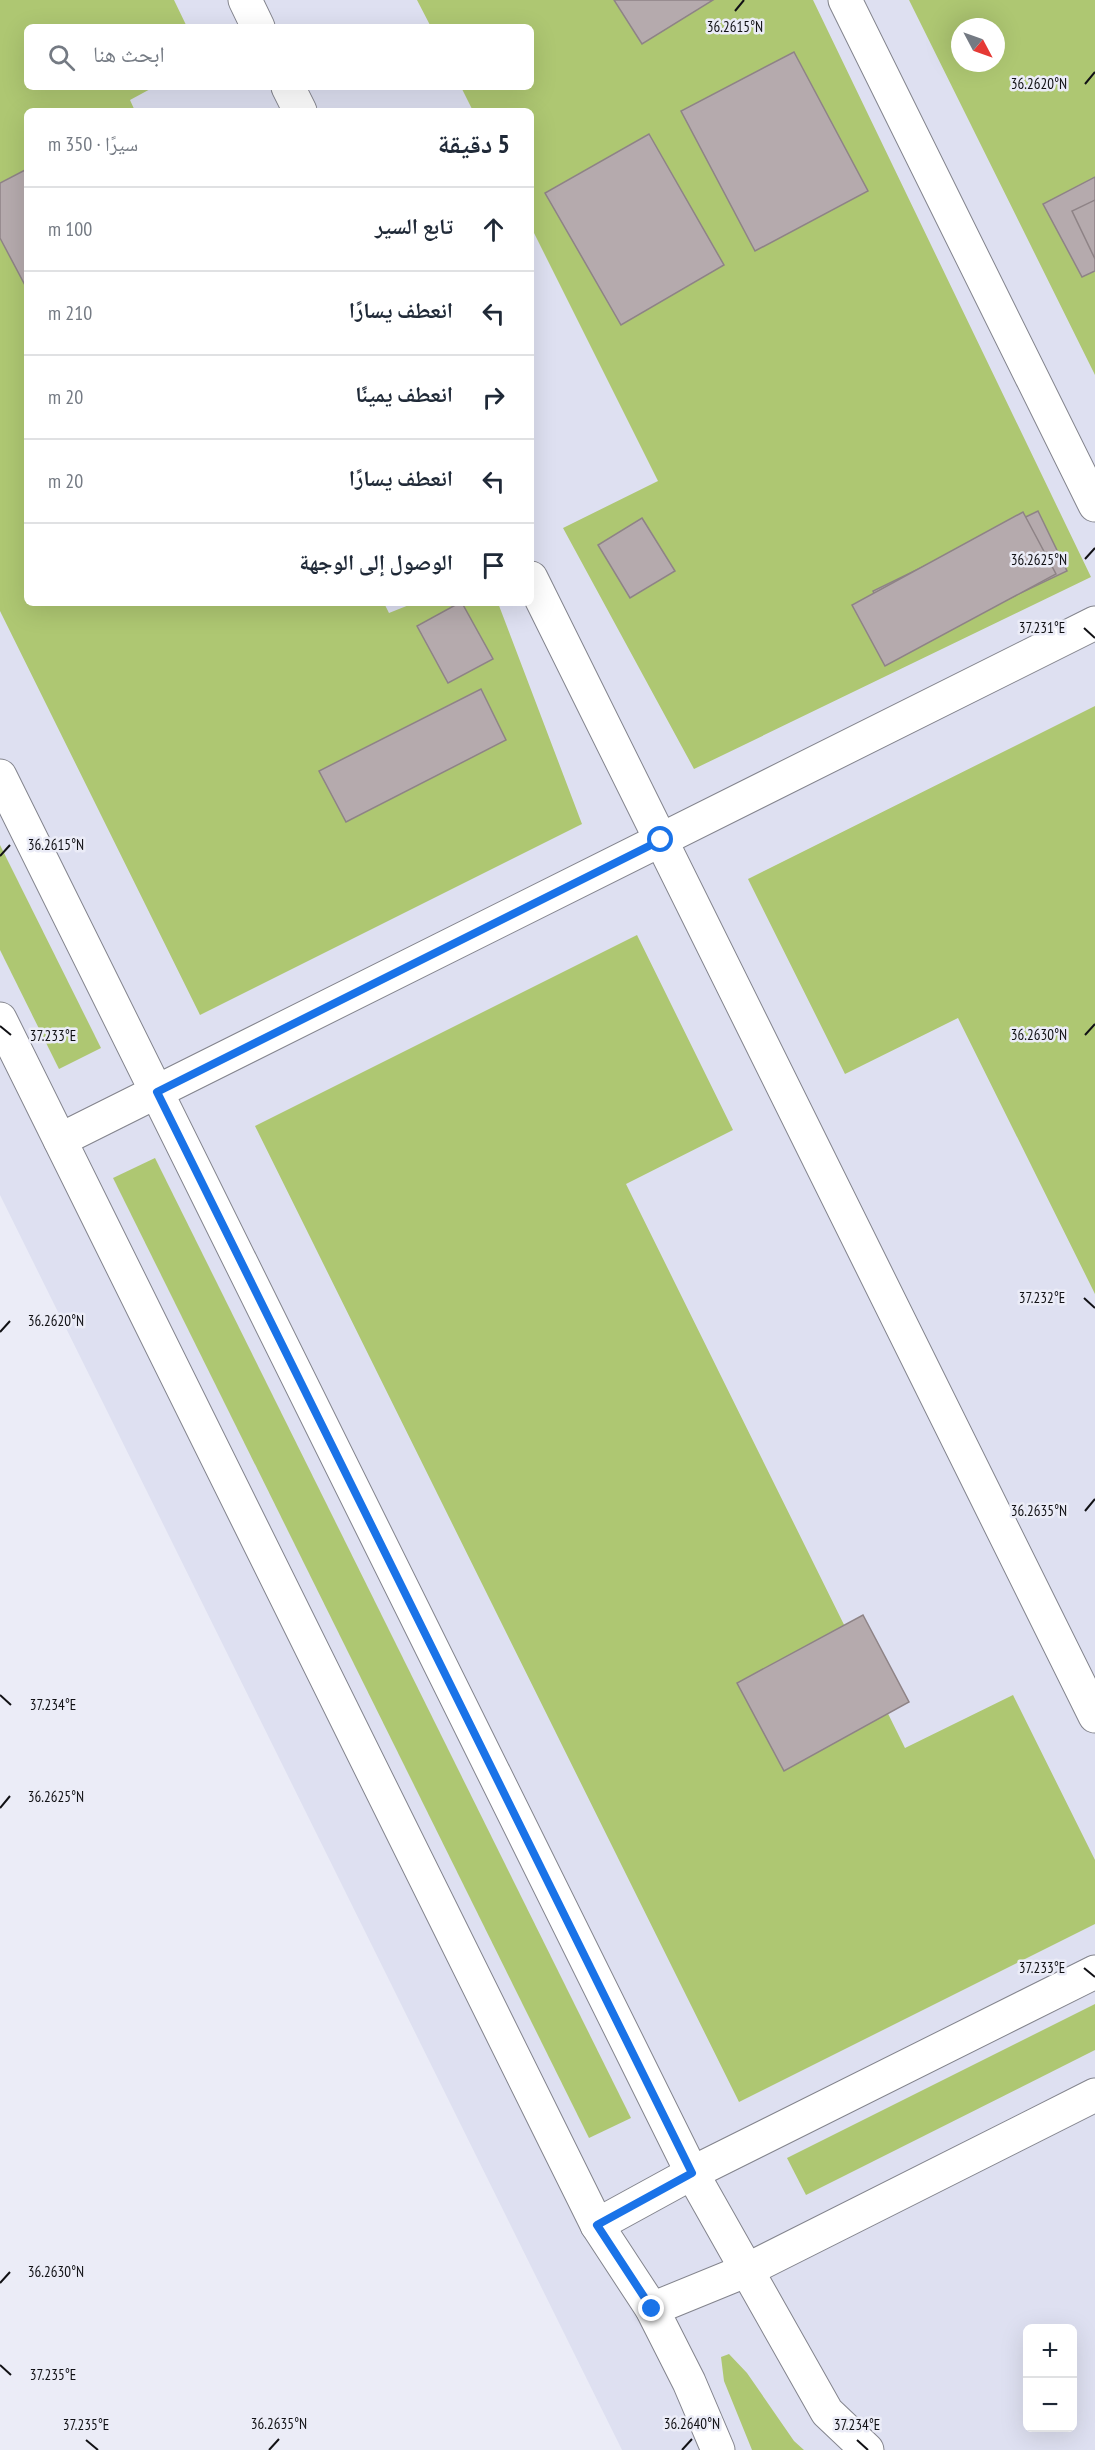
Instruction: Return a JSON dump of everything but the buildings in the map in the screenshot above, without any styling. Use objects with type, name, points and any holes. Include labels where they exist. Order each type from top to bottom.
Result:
[{"type":"street","points":[[245,0],[257,24]]},
{"type":"street","points":[[845,0],[1095,505]]},
{"type":"street","points":[[290,90],[298,108]]},
{"type":"street","points":[[534,584],[1095,1716]]},
{"type":"street","points":[[60,1140],[1095,623]]},
{"type":"street","points":[[0,776],[692,2173],[745,2271],[827,2412],[867,2450]]},
{"type":"street","points":[[0,1019],[597,2225],[652,2309],[689,2382],[718,2450]]},
{"type":"street","points":[[597,2225],[692,2173],[1095,1972]]},
{"type":"street","points":[[652,2309],[745,2271],[1095,2095]]},
{"type":"shaded area","points":[[0,0],[1095,0],[1095,2450],[622,2450],[0,1195]]},
{"type":"green space","points":[[0,0],[174,0],[186,24],[24,24],[24,90],[148,90],[130,100],[134,108],[24,108],[24,606],[386,606],[389,613],[406,606],[499,606],[582,824],[200,1015],[0,611]]},
{"type":"green space","points":[[417,0],[813,0],[1091,577],[694,769],[563,528],[658,481],[534,233],[534,108],[472,108],[462,90],[534,90],[534,24],[429,24]]},
{"type":"green space","points":[[909,0],[1095,0],[1095,375]]},
{"type":"green space","points":[[1095,706],[1095,1294],[958,1018],[845,1074],[748,879]]},
{"type":"green space","points":[[0,845],[101,1048],[59,1069],[0,950]]},
{"type":"green space","points":[[637,935],[733,1130],[626,1184],[905,1748],[1013,1695],[1095,1860],[1095,1924],[739,2102],[255,1126]]},
{"type":"green space","points":[[155,1158],[631,2118],[589,2138],[113,1178]]},
{"type":"green space","points":[[1095,2004],[1095,2050],[806,2195],[787,2158]]},
{"type":"green space","points":[[729,2354],[747,2373],[794,2441],[804,2450],[752,2450],[724,2381],[721,2357]]},
{"type":"route","points":[[652,2309],[597,2225],[692,2173],[157,1092],[661,840]]}]
